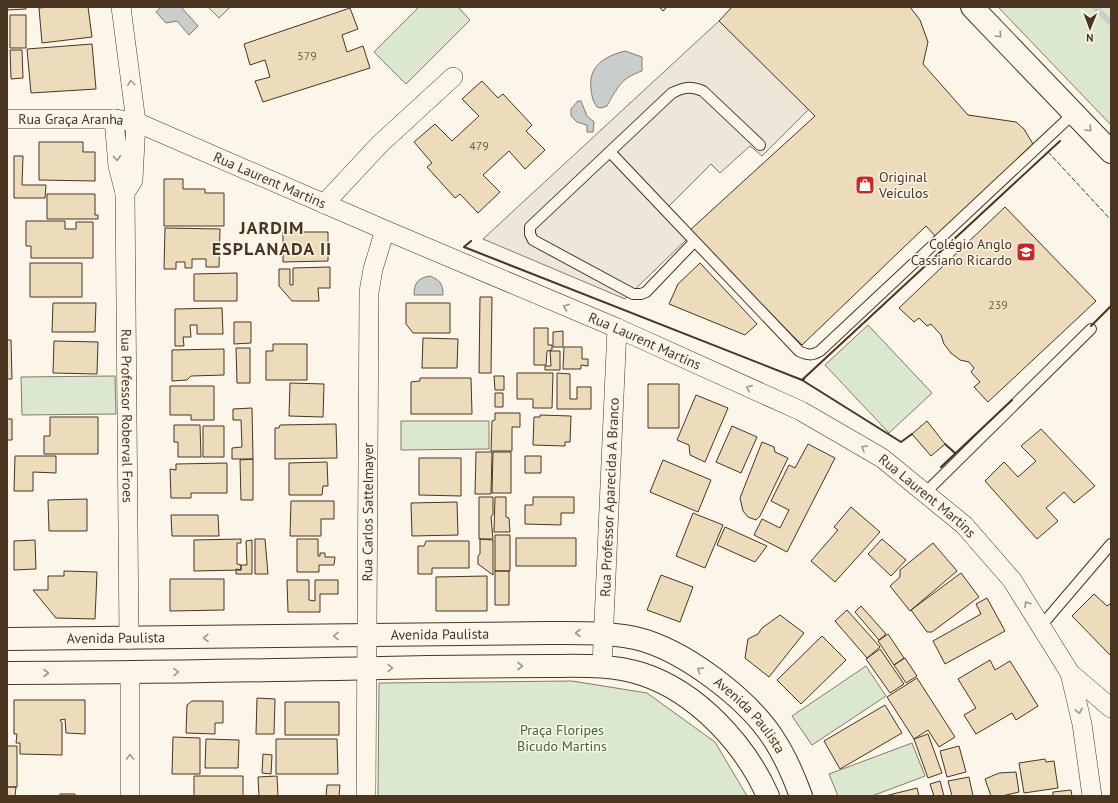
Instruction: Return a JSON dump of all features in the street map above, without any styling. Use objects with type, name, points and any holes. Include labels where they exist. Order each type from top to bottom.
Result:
[{"type":"street","name":"Rua Professor Roberval Froes","points":[[121,7],[136,122],[133,175],[125,193]]},
{"type":"street","points":[[972,7],[1111,152]]},
{"type":"street","points":[[324,204],[380,144],[453,77]]},
{"type":"street","name":"Rua Graça Aranha","points":[[7,119],[114,119],[136,122]]},
{"type":"street","name":"Rua Professor Roberval Froes","points":[[114,119],[118,166],[125,193],[129,638]]},
{"type":"street","name":"Rua Laurent Martins","points":[[136,122],[324,204],[617,328],[801,411],[882,458],[964,525],[1012,580],[1070,672],[1111,708]]},
{"type":"street","name":"Rua Carlos Sattelmayer","points":[[366,796],[368,668],[369,292],[373,269],[385,230]]},
{"type":"street","name":"Rua Professor Aparecida A Branco","points":[[602,666],[617,328]]},
{"type":"street","name":"Avenida Paulista","points":[[7,639],[604,633],[637,639],[657,646],[691,664],[721,684],[739,700],[774,739],[786,759],[801,796]]},
{"type":"street","name":"Avenida Paulista","points":[[7,673],[130,673],[368,668],[602,666],[642,674],[676,690],[698,706],[714,719],[741,749],[760,778],[768,796]]},
{"type":"street","name":"Rua Laurent Martins","points":[[1070,672],[1082,724],[1092,796]]},
{"type":"street","points":[[130,673],[130,796]]},
{"type":"lane","points":[[694,242],[646,292],[637,294],[612,283],[533,240],[530,234],[530,227],[672,93],[683,87],[693,86],[703,91],[760,145]]},
{"type":"lane","points":[[610,152],[799,351],[806,355],[814,354],[820,351],[1074,113]]},
{"type":"lane","points":[[925,493],[1091,329]]},
{"type":"lane","points":[[1041,626],[1111,544]]},
{"type":"green space","points":[[208,7],[230,7],[219,18]]},
{"type":"green space","points":[[419,7],[458,7],[470,20],[406,84],[374,52]]},
{"type":"green space","points":[[998,7],[1111,7],[1111,125]]},
{"type":"green space","points":[[868,325],[932,393],[889,433],[825,365]]},
{"type":"green space","points":[[115,376],[116,414],[22,415],[21,377]]},
{"type":"green space","points":[[401,421],[489,421],[489,449],[401,450]]},
{"type":"green space","points":[[866,666],[886,696],[812,745],[792,716]]},
{"type":"green space","name":"Praça Floripes Bicudo Martins","points":[[572,681],[647,693],[715,742],[747,796],[378,796],[379,683]]},
{"type":"green space","points":[[912,743],[925,776],[872,796],[838,796],[829,774]]},
{"type":"shaded area","points":[[161,7],[181,7],[198,26],[189,35],[177,21],[166,23],[156,12]]},
{"type":"shaded area","points":[[719,21],[809,109],[762,156],[750,146],[720,173],[711,164],[662,213],[688,238],[625,299],[483,239]]},
{"type":"shaded area","points":[[625,51],[642,57],[642,71],[629,77],[620,84],[607,106],[601,108],[597,107],[593,100],[591,89],[592,74],[595,68],[605,59]]},
{"type":"shaded area","points":[[578,101],[581,101],[587,116],[594,122],[593,132],[587,132],[587,125],[577,122],[571,116],[571,109]]},
{"type":"shaded area","points":[[430,276],[440,283],[443,295],[414,295],[416,284],[422,278]]},
{"type":"building","points":[[7,7],[26,7],[26,9],[7,10]]},
{"type":"building","points":[[88,7],[92,37],[42,43],[39,8]]},
{"type":"building","points":[[659,7],[667,7],[663,11]]},
{"type":"building","name":"Original Veículos","points":[[732,7],[910,7],[920,20],[928,42],[923,64],[968,115],[1016,122],[1024,129],[1033,144],[936,237],[926,226],[802,345],[689,231],[815,116],[719,21]]},
{"type":"building","points":[[350,8],[358,29],[342,35],[347,52],[363,46],[370,68],[263,102],[255,81],[270,77],[265,60],[250,65],[244,44]]},
{"type":"building","points":[[10,15],[26,15],[26,48],[10,48]]},
{"type":"building","points":[[92,44],[96,89],[31,93],[27,49]]},
{"type":"building","points":[[10,50],[22,50],[23,78],[11,79]]},
{"type":"building","points":[[482,81],[498,98],[503,94],[532,125],[526,131],[545,150],[525,169],[509,151],[483,175],[500,192],[478,213],[460,194],[455,198],[427,167],[432,163],[414,142],[435,124],[452,141],[479,116],[462,99]]},
{"type":"building","points":[[39,142],[83,142],[83,152],[95,152],[95,181],[39,180]]},
{"type":"building","points":[[14,156],[23,156],[22,185],[46,185],[45,198],[14,198]]},
{"type":"building","points":[[164,179],[183,179],[183,189],[205,189],[205,193],[224,193],[224,226],[164,226]]},
{"type":"building","points":[[47,194],[95,194],[95,215],[98,215],[98,219],[47,219]]},
{"type":"building","name":"Colégio Anglo Cassiano Ricardo","points":[[1005,207],[1096,301],[988,402],[974,387],[980,382],[971,372],[974,368],[969,362],[960,360],[951,353],[944,344],[941,335],[931,324],[927,326],[919,318],[914,322],[899,308]]},
{"type":"building","points":[[26,221],[65,221],[65,229],[76,229],[76,222],[93,222],[93,258],[31,258],[31,246],[26,246]]},
{"type":"building","points":[[165,228],[220,229],[219,267],[206,267],[206,259],[192,259],[192,268],[185,268],[185,262],[176,262],[176,269],[164,269]]},
{"type":"building","points":[[283,232],[328,232],[328,261],[283,262]]},
{"type":"building","points":[[30,263],[82,263],[82,297],[30,297]]},
{"type":"building","points":[[700,263],[757,324],[745,335],[669,304],[678,284]]},
{"type":"building","points":[[330,267],[330,288],[318,288],[319,301],[292,301],[279,286],[279,269],[290,269],[290,285],[293,285],[293,268]]},
{"type":"building","points":[[237,273],[237,301],[194,301],[194,274]]},
{"type":"building","points":[[480,297],[492,297],[491,373],[479,373]]},
{"type":"building","points":[[53,303],[96,303],[95,332],[52,332]]},
{"type":"building","points":[[406,303],[450,303],[450,333],[413,333],[406,324]]},
{"type":"building","points":[[222,308],[223,334],[197,334],[197,325],[190,325],[191,337],[183,337],[184,346],[175,346],[175,309]]},
{"type":"building","points":[[234,322],[251,322],[251,343],[234,344]]},
{"type":"building","points":[[534,328],[548,328],[548,345],[552,345],[552,350],[547,351],[546,365],[534,365]]},
{"type":"building","points":[[563,331],[563,347],[553,347],[553,332]]},
{"type":"building","points":[[423,338],[458,339],[457,368],[422,368]]},
{"type":"building","points":[[7,340],[11,340],[12,379],[7,379]]},
{"type":"building","points":[[54,341],[98,342],[97,374],[53,373]]},
{"type":"building","points":[[273,344],[307,344],[307,380],[266,380],[266,351],[273,351]]},
{"type":"building","points":[[564,347],[582,347],[582,359],[588,359],[588,366],[581,365],[581,369],[563,369]]},
{"type":"building","points":[[236,348],[250,348],[250,383],[237,383]]},
{"type":"building","points":[[224,349],[224,375],[191,376],[187,380],[172,381],[172,350]]},
{"type":"building","points":[[550,351],[560,351],[560,370],[545,370],[545,366],[551,366]]},
{"type":"building","points":[[517,373],[553,373],[552,408],[533,408],[533,399],[517,399]]},
{"type":"building","points":[[557,373],[570,374],[570,399],[577,399],[577,387],[591,387],[591,409],[557,409]]},
{"type":"building","points":[[494,376],[504,376],[504,390],[495,390]]},
{"type":"building","points":[[420,378],[471,378],[472,414],[411,414],[411,382],[420,381]]},
{"type":"building","points":[[290,383],[324,384],[323,417],[289,416]]},
{"type":"building","points":[[648,384],[679,384],[679,428],[648,428]]},
{"type":"building","points":[[170,386],[214,386],[214,420],[191,420],[191,415],[170,415]]},
{"type":"building","points":[[495,393],[503,393],[503,407],[495,407]]},
{"type":"building","points":[[696,395],[728,408],[705,462],[690,455],[689,445],[677,440]]},
{"type":"building","points":[[252,408],[253,459],[232,459],[232,448],[242,447],[241,420],[233,420],[233,409]]},
{"type":"building","points":[[495,413],[520,413],[520,427],[512,427],[512,451],[491,451],[492,421],[495,420]]},
{"type":"building","points":[[540,415],[571,416],[570,442],[565,442],[565,446],[533,445],[534,417],[540,417]]},
{"type":"building","points":[[50,417],[98,417],[98,454],[44,454],[44,436],[50,436]]},
{"type":"building","points":[[7,419],[12,419],[12,440],[7,440]]},
{"type":"building","points":[[927,421],[945,444],[931,456],[912,434]]},
{"type":"building","points":[[336,424],[337,458],[275,459],[275,428],[279,428],[280,425]]},
{"type":"building","points":[[174,425],[200,425],[201,457],[178,457],[178,442],[174,442]]},
{"type":"building","points":[[203,426],[224,426],[224,457],[203,457]]},
{"type":"building","points":[[732,426],[757,437],[741,473],[716,462]]},
{"type":"building","points":[[1041,429],[1095,486],[1074,503],[1064,492],[1046,508],[1058,521],[1037,539],[985,481],[1004,462],[1018,477],[1036,461],[1021,446]]},
{"type":"building","points":[[762,442],[774,447],[775,452],[788,458],[760,516],[756,520],[748,517],[743,511],[740,498]]},
{"type":"building","points":[[808,444],[835,458],[787,552],[754,535],[762,519],[780,528],[789,510],[771,501],[789,465],[795,468]]},
{"type":"building","points":[[476,452],[492,452],[491,494],[475,494]]},
{"type":"building","points":[[493,452],[511,452],[511,493],[492,493]]},
{"type":"building","points":[[15,456],[56,456],[56,473],[33,472],[33,491],[14,491]]},
{"type":"building","points":[[525,456],[541,456],[541,473],[525,473]]},
{"type":"building","points":[[419,458],[461,458],[461,496],[419,495]]},
{"type":"building","points":[[253,459],[253,500],[241,500],[240,460]]},
{"type":"building","points":[[663,460],[711,480],[698,512],[650,492]]},
{"type":"building","points":[[327,462],[328,486],[323,486],[322,495],[289,495],[289,463]]},
{"type":"building","points":[[227,463],[227,493],[191,493],[191,498],[171,498],[170,469],[176,470],[176,464]]},
{"type":"building","points":[[479,497],[493,497],[493,514],[491,517],[493,539],[479,539]]},
{"type":"building","points":[[495,497],[506,497],[506,517],[509,518],[510,532],[494,532]]},
{"type":"building","points":[[533,497],[574,497],[574,513],[561,513],[561,525],[525,524],[525,505],[533,505]]},
{"type":"building","points":[[87,499],[87,531],[49,531],[48,500]]},
{"type":"building","points":[[291,501],[334,501],[334,519],[321,519],[321,536],[290,536]]},
{"type":"building","points":[[457,502],[458,535],[412,536],[411,503]]},
{"type":"building","points":[[851,507],[880,532],[835,582],[811,561],[838,530],[834,527]]},
{"type":"building","points":[[693,513],[723,525],[705,568],[676,556]]},
{"type":"building","points":[[171,515],[218,515],[219,536],[172,536]]},
{"type":"building","points":[[725,527],[767,546],[755,562],[717,545]]},
{"type":"building","points":[[495,535],[510,535],[510,571],[495,571]]},
{"type":"building","points":[[516,538],[576,538],[576,566],[516,566]]},
{"type":"building","points":[[241,539],[241,543],[237,543],[237,564],[241,565],[241,570],[194,571],[194,540]]},
{"type":"building","points":[[255,539],[265,539],[268,574],[255,574]]},
{"type":"building","points":[[297,539],[318,539],[318,556],[320,556],[320,553],[325,553],[325,557],[335,557],[334,565],[319,565],[319,572],[297,572]]},
{"type":"building","points":[[480,539],[493,540],[493,575],[478,564]]},
{"type":"building","points":[[882,539],[906,560],[891,576],[868,554]]},
{"type":"building","points":[[35,540],[36,569],[14,570],[14,541]]},
{"type":"building","points":[[252,540],[252,574],[236,574],[236,569],[241,570],[241,565],[247,565],[246,541]]},
{"type":"building","points":[[426,541],[469,541],[469,568],[432,568],[432,574],[418,574],[418,546],[424,546]]},
{"type":"building","points":[[933,543],[957,571],[910,611],[890,586],[900,577],[900,570]]},
{"type":"building","points":[[64,571],[97,572],[95,619],[56,618],[33,590],[48,590],[48,576],[64,576]]},
{"type":"building","points":[[495,571],[509,571],[509,605],[495,605]]},
{"type":"building","points":[[961,573],[979,597],[932,632],[927,632],[911,610]]},
{"type":"building","points":[[661,575],[693,587],[680,622],[647,610]]},
{"type":"building","points":[[487,576],[487,611],[436,611],[436,577]]},
{"type":"building","points":[[170,579],[224,579],[224,610],[170,611]]},
{"type":"building","points":[[287,580],[309,580],[309,600],[315,601],[315,580],[338,580],[338,594],[320,594],[320,612],[288,612]]},
{"type":"building","points":[[1094,594],[1107,606],[1111,603],[1111,656],[1072,616]]},
{"type":"building","points":[[987,598],[1005,631],[945,664],[933,641],[981,614],[976,604]]},
{"type":"building","points":[[861,606],[886,634],[879,640],[855,612]]},
{"type":"building","points":[[847,610],[880,647],[867,658],[835,621]]},
{"type":"building","points":[[780,615],[804,633],[769,677],[745,658],[748,639],[758,634],[762,628]]},
{"type":"building","points":[[888,634],[904,658],[894,665],[878,641]]},
{"type":"building","points":[[822,636],[846,660],[801,704],[777,680]]},
{"type":"building","points":[[880,649],[904,684],[890,693],[866,659]]},
{"type":"building","points":[[905,658],[917,676],[906,683],[894,665]]},
{"type":"building","points":[[990,660],[995,670],[1010,661],[1038,706],[1016,720],[1012,713],[976,734],[964,715],[976,708],[958,679]]},
{"type":"building","points":[[917,678],[955,737],[939,747],[928,730],[914,739],[887,697]]},
{"type":"building","points":[[257,698],[275,699],[274,734],[256,734]]},
{"type":"building","points":[[14,700],[85,700],[85,734],[66,733],[65,719],[60,720],[62,723],[62,755],[20,754],[20,743],[16,743],[17,734],[14,734]]},
{"type":"building","points":[[192,701],[223,701],[223,723],[215,723],[215,734],[186,733],[187,705]]},
{"type":"building","points":[[285,702],[339,702],[339,735],[285,735]]},
{"type":"building","points":[[885,705],[902,733],[840,769],[824,741]]},
{"type":"building","points":[[928,734],[942,773],[928,778],[914,739]]},
{"type":"building","points":[[173,737],[200,738],[200,774],[172,774]]},
{"type":"building","points":[[206,739],[239,740],[238,768],[205,768]]},
{"type":"building","points":[[276,739],[337,739],[338,774],[276,774]]},
{"type":"building","points":[[7,746],[17,746],[17,787],[7,787]]},
{"type":"building","points":[[959,746],[966,772],[947,777],[940,751]]},
{"type":"building","points":[[263,754],[272,755],[271,774],[262,773]]},
{"type":"building","points":[[1045,759],[1046,762],[1054,761],[1058,788],[1024,793],[1019,763]]},
{"type":"building","points":[[1016,772],[1019,792],[1002,796],[991,796],[985,779],[999,773]]},
{"type":"building","points":[[194,776],[243,776],[243,796],[194,796]]},
{"type":"building","points":[[277,776],[278,796],[259,796],[258,777]]},
{"type":"building","points":[[969,777],[973,796],[952,796],[948,781]]},
{"type":"building","points":[[940,781],[944,796],[934,796],[930,784]]},
{"type":"building","points":[[327,785],[340,785],[339,796],[326,796]]},
{"type":"building","points":[[7,787],[16,787],[15,796],[7,796]]},
{"type":"building","points":[[917,788],[919,796],[885,796]]},
{"type":"building","points":[[1071,790],[1072,796],[1053,796],[1053,792]]},
{"type":"building","points":[[60,794],[75,794],[75,796],[60,796]]},
{"type":"waterway","points":[[1095,7],[1111,23]]},
{"type":"fence","points":[[1048,152],[1111,220]]},
{"type":"wall","points":[[471,241],[464,247],[802,380],[1060,141]]},
{"type":"wall","points":[[1091,326],[1111,306]]},
{"type":"wall","points":[[804,379],[802,380],[901,442],[912,434]]},
{"type":"wall","points":[[941,467],[1012,400]]},
{"type":"wall","points":[[945,444],[955,453]]},
{"type":"place","name":"Original Veículos","points":[[865,185]]},
{"type":"place","name":"Colégio Anglo Cassiano Ricardo","points":[[1026,252]]},
{"type":"district","name":"JARDIM ESPLANADA II","points":[[272,238]]}]
